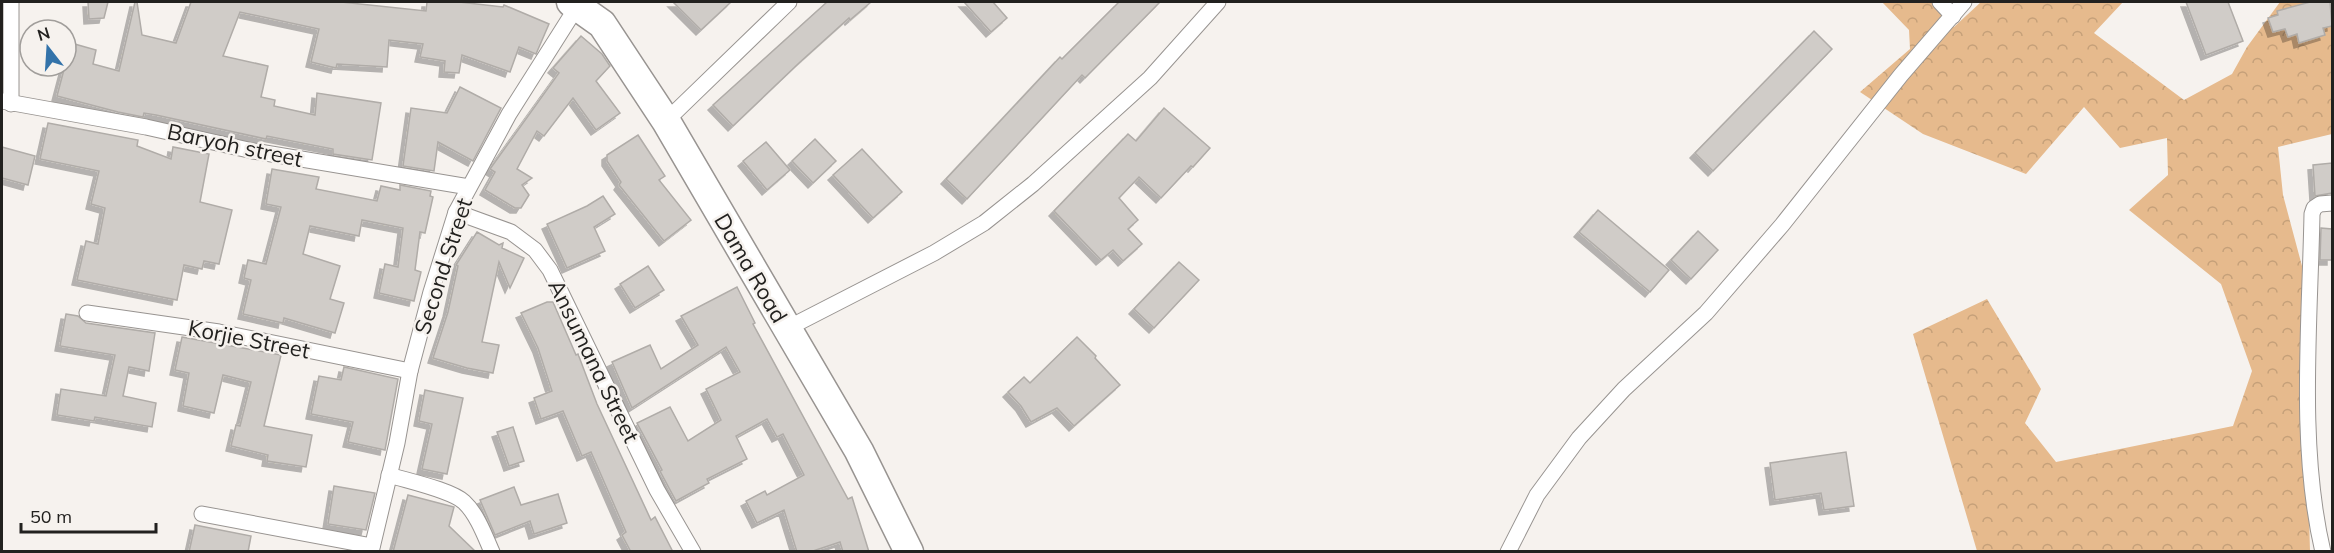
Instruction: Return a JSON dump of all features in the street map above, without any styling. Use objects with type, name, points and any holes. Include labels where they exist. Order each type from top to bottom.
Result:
[{"type":"highway","name":"Dama Road","points":[[575,3],[602,24],[666,121],[859,451],[909,552]]},
{"type":"street","points":[[6,103],[11,2]]},
{"type":"street","points":[[666,121],[789,2]]},
{"type":"street","points":[[786,328],[934,253],[984,224],[1033,184],[1150,78],[1218,2]]},
{"type":"street","points":[[1940,2],[1953,16]]},
{"type":"street","points":[[1508,552],[1537,495],[1580,438],[1624,389],[1706,313],[1782,225],[1901,75],[1964,2]]},
{"type":"street","name":"Second Street","points":[[371,549],[410,371],[456,212],[532,74],[575,3]]},
{"type":"street","name":"Baryoh street","points":[[6,103],[146,127],[253,151],[470,187]]},
{"type":"street","points":[[2323,552],[2316,519],[2308,418],[2312,214],[2314,208],[2320,204],[2332,203]]},
{"type":"street","name":"Ansumana Street","points":[[456,212],[511,232],[535,250],[550,270],[657,490],[693,552]]},
{"type":"street","name":"Korjie Street","points":[[87,313],[219,332],[410,371]]},
{"type":"street","points":[[389,475],[456,496],[466,503],[492,552]]},
{"type":"street","points":[[202,514],[371,549]]},
{"type":"green space","points":[[1882,2],[1932,2],[1954,27],[1981,2],[2123,2],[2094,33],[2184,100],[2232,74],[2247,47],[2280,2],[2332,2],[2332,134],[2278,147],[2283,195],[2302,266],[2310,551],[1977,551],[1913,334],[1987,299],[2041,389],[2025,423],[2056,462],[2233,426],[2252,371],[2221,284],[2129,210],[2168,175],[2167,138],[2120,148],[2084,107],[2026,174],[1923,134],[1860,92],[1910,49],[1909,30]]},
{"type":"building","points":[[88,2],[108,2],[104,18],[89,19]]},
{"type":"building","points":[[135,2],[137,2],[142,35],[176,43],[191,2],[341,2],[426,11],[427,2],[459,2],[503,7],[504,5],[549,24],[536,54],[519,47],[510,72],[462,55],[459,73],[444,72],[445,61],[420,57],[423,44],[389,40],[387,67],[337,64],[336,68],[311,62],[319,29],[240,12],[223,56],[268,66],[261,97],[275,100],[274,106],[315,115],[317,93],[381,103],[372,160],[333,154],[333,149],[267,136],[266,139],[156,115],[144,113],[143,117],[118,112],[57,96],[62,78],[78,78],[78,45],[96,50],[93,64],[119,71]]},
{"type":"building","points":[[673,2],[731,2],[701,30]]},
{"type":"building","points":[[827,2],[871,2],[850,20],[849,18],[733,126],[713,105]]},
{"type":"building","points":[[964,2],[993,2],[1007,18],[991,32]]},
{"type":"building","points":[[1119,2],[1160,2],[1085,78],[1082,75],[967,199],[946,179],[1060,57],[1062,59]]},
{"type":"building","points":[[2186,2],[2228,2],[2243,41],[2206,55]]},
{"type":"building","points":[[2310,2],[2330,2],[2332,26],[2323,28],[2325,35],[2299,43],[2297,34],[2288,37],[2285,29],[2273,32],[2268,18],[2278,15],[2277,11]]},
{"type":"building","points":[[1814,31],[1832,49],[1713,171],[1695,153]]},
{"type":"building","points":[[581,36],[602,54],[610,66],[596,81],[620,113],[596,130],[573,98],[544,136],[537,131],[517,169],[532,178],[522,185],[529,195],[521,208],[515,208],[485,190],[495,172],[490,169],[559,73],[553,68]]},
{"type":"building","points":[[460,87],[501,108],[473,161],[438,142],[434,171],[403,166],[411,108],[447,113]]},
{"type":"building","points":[[1164,108],[1210,148],[1161,198],[1139,177],[1119,198],[1138,220],[1128,229],[1142,244],[1123,261],[1113,250],[1101,260],[1054,211],[1128,134],[1136,141]]},
{"type":"building","points":[[48,123],[138,140],[137,146],[171,159],[173,147],[209,154],[200,202],[232,210],[219,264],[204,261],[202,269],[184,265],[177,300],[77,280],[86,241],[98,244],[105,208],[91,204],[99,171],[40,159]]},
{"type":"building","points":[[638,135],[665,176],[659,180],[691,220],[664,241],[619,185],[621,182],[607,161],[607,155]]},
{"type":"building","points":[[815,139],[836,161],[813,183],[792,161]]},
{"type":"building","points":[[766,142],[790,170],[767,190],[743,161]]},
{"type":"building","points":[[2,147],[35,156],[28,185],[2,178]]},
{"type":"building","points":[[862,149],[902,192],[873,218],[833,175]]},
{"type":"building","points":[[2332,163],[2332,193],[2315,196],[2313,165]]},
{"type":"building","points":[[272,169],[319,177],[316,189],[377,201],[381,186],[400,190],[400,185],[431,191],[430,196],[433,197],[425,233],[420,232],[415,270],[421,272],[414,301],[379,293],[385,264],[398,267],[403,228],[362,220],[359,236],[310,226],[303,254],[340,266],[330,299],[344,303],[335,333],[284,318],[283,323],[243,314],[251,280],[244,278],[248,260],[266,264],[281,207],[266,204]]},
{"type":"building","points":[[603,196],[615,214],[594,227],[605,251],[567,268],[547,224]]},
{"type":"building","points":[[1598,210],[1669,270],[1650,292],[1579,232]]},
{"type":"building","points":[[2321,228],[2332,229],[2332,260],[2320,260]]},
{"type":"building","points":[[1698,231],[1718,250],[1691,279],[1671,260]]},
{"type":"building","points":[[477,232],[499,245],[503,243],[502,248],[524,258],[510,288],[499,262],[482,342],[499,345],[493,373],[433,358],[448,312],[458,266],[456,265]]},
{"type":"building","points":[[1179,262],[1199,280],[1154,328],[1134,309]]},
{"type":"building","points":[[648,266],[664,290],[635,308],[620,284]]},
{"type":"building","points":[[737,287],[755,323],[753,324],[848,499],[852,497],[869,552],[843,552],[840,542],[810,552],[797,552],[784,510],[757,523],[746,501],[765,491],[767,495],[804,475],[783,434],[777,437],[767,419],[736,436],[747,459],[707,479],[709,483],[676,501],[660,471],[662,470],[637,423],[670,407],[688,441],[721,420],[706,389],[740,372],[726,347],[632,408],[612,362],[650,345],[661,369],[698,345],[681,316]]},
{"type":"building","points":[[547,302],[553,302],[651,520],[655,517],[673,552],[631,552],[622,535],[626,532],[591,452],[582,456],[563,411],[541,419],[534,398],[552,391],[538,348],[521,313]]},
{"type":"building","points":[[66,314],[78,316],[86,323],[155,333],[149,371],[129,367],[123,396],[156,403],[152,427],[95,417],[94,421],[57,415],[61,389],[106,396],[115,355],[60,346]]},
{"type":"building","points":[[182,337],[281,355],[264,426],[312,435],[306,467],[267,461],[268,455],[231,446],[236,425],[240,426],[251,382],[223,375],[214,413],[183,406],[189,373],[175,370]]},
{"type":"building","points":[[1077,337],[1120,385],[1074,426],[1057,408],[1031,422],[1008,392],[1024,377],[1030,383]]},
{"type":"building","points":[[344,367],[398,379],[385,450],[348,442],[353,422],[311,414],[319,376],[341,380]]},
{"type":"building","points":[[425,390],[463,398],[447,474],[422,469],[432,424],[419,421]]},
{"type":"building","points":[[513,427],[524,461],[509,466],[497,432]]},
{"type":"building","points":[[1846,452],[1854,506],[1824,510],[1821,493],[1775,500],[1770,463]]},
{"type":"building","points":[[334,486],[375,493],[366,530],[328,524]]},
{"type":"building","points":[[514,487],[521,505],[558,494],[567,523],[534,534],[530,521],[495,535],[480,500]]},
{"type":"building","points":[[408,495],[454,507],[449,526],[476,552],[393,552]]},
{"type":"building","points":[[195,525],[251,536],[248,552],[189,552]]}]
